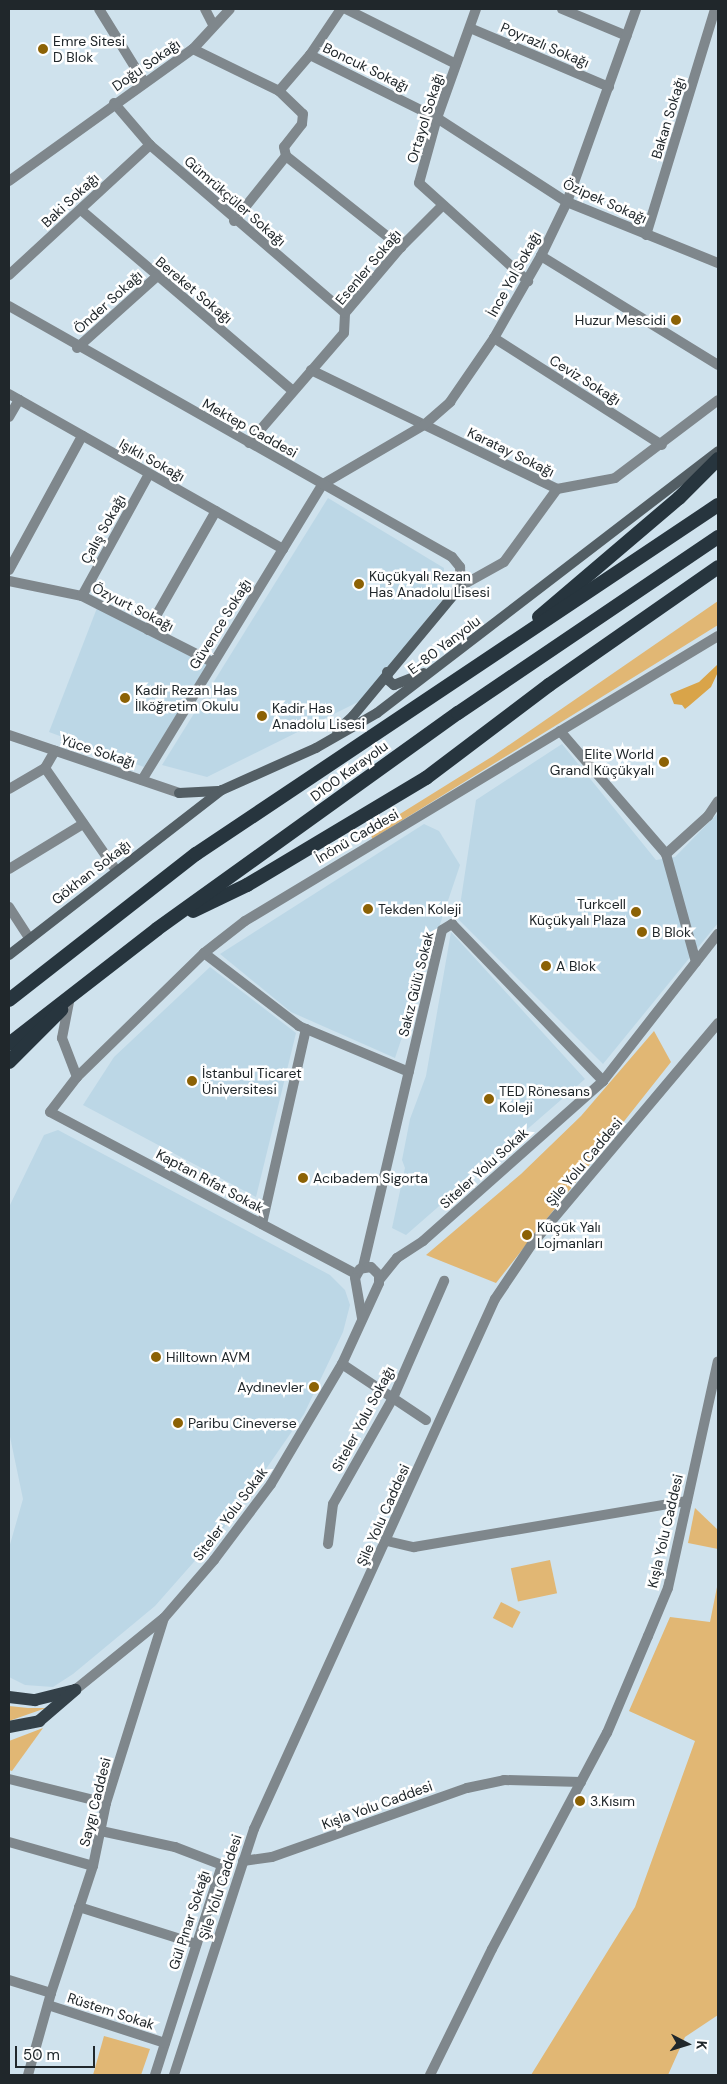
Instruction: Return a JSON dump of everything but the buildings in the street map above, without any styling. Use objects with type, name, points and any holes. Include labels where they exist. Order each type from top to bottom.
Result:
[{"type":"highway","points":[[492,657],[679,498],[718,459]]},
{"type":"highway","name":"D100 Karayolu","points":[[9,1000],[196,854],[718,505]]},
{"type":"highway","name":"D100 Karayolu","points":[[9,1044],[157,929],[458,713],[718,538]]},
{"type":"highway","points":[[157,929],[247,885],[426,778],[549,685],[718,566]]},
{"type":"highway","points":[[9,992],[67,955]]},
{"type":"highway","points":[[9,1062],[52,1022],[72,995]]},
{"type":"main road","name":"E-80 Yanyolu","points":[[191,812],[222,790],[323,744],[378,713],[718,451]]},
{"type":"main road","points":[[323,744],[353,716],[461,586]]},
{"type":"main road","points":[[388,672],[389,682],[397,685],[443,664]]},
{"type":"main road","points":[[191,812],[179,793],[222,790]]},
{"type":"main road","name":"Gökhan Sokağı","points":[[9,955],[191,812]]},
{"type":"main road","points":[[9,1697],[36,1700],[75,1690]]},
{"type":"main road","points":[[9,1727],[40,1721],[75,1690]]},
{"type":"street","points":[[99,9],[144,82]]},
{"type":"street","points":[[204,9],[213,25]]},
{"type":"street","name":"Doğu Sokağı","points":[[9,181],[114,103],[193,49],[213,25],[230,9]]},
{"type":"street","points":[[279,90],[310,55],[340,9]]},
{"type":"street","points":[[346,9],[456,64]]},
{"type":"street","name":"Ortayol Sokağı","points":[[476,9],[437,118],[419,183],[528,281]]},
{"type":"street","points":[[562,9],[627,36]]},
{"type":"street","name":"İnce Yol Sokağı","points":[[323,484],[424,425],[450,402],[494,338],[528,281],[567,202],[636,9]]},
{"type":"street","name":"Bakan Sokağı","points":[[646,235],[715,9]]},
{"type":"street","name":"Poyrazlı Sokağı","points":[[470,28],[609,87]]},
{"type":"street","points":[[193,49],[279,90],[303,114],[302,124],[284,147],[286,156],[401,246]]},
{"type":"street","name":"Boncuk Sokağı","points":[[310,55],[437,118]]},
{"type":"street","name":"Gümrükçüler Sokağı","points":[[114,103],[150,145],[234,221],[345,312]]},
{"type":"street","name":"Özipek Sokağı","points":[[437,118],[567,202],[718,263]]},
{"type":"street","name":"Baki Sokağı","points":[[9,275],[150,145]]},
{"type":"street","points":[[234,221],[286,156]]},
{"type":"street","name":"Esenler Sokağı","points":[[249,443],[292,390],[344,333],[345,312],[401,246],[443,205]]},
{"type":"street","name":"Bereket Sokağı","points":[[81,210],[156,277],[292,390]]},
{"type":"street","points":[[541,256],[718,364]]},
{"type":"street","name":"Önder Sokağı","points":[[77,348],[156,277]]},
{"type":"street","name":"Mektep Caddesi","points":[[9,306],[77,348],[452,557],[460,567],[461,586]]},
{"type":"street","name":"Ceviz Sokağı","points":[[494,338],[662,445]]},
{"type":"street","name":"Karatay Sokağı","points":[[311,370],[557,489],[614,478],[662,445],[718,400]]},
{"type":"street","name":"Işıklı Sokağı","points":[[9,394],[283,549]]},
{"type":"street","points":[[9,418],[19,400]]},
{"type":"street","points":[[9,570],[82,436]]},
{"type":"street","name":"Çalış Sokağı","points":[[82,596],[149,474]]},
{"type":"street","name":"Güvence Sokağı","points":[[142,780],[212,662],[323,484]]},
{"type":"street","points":[[461,586],[504,562],[557,489]]},
{"type":"street","points":[[148,630],[216,511]]},
{"type":"street","name":"Özyurt Sokağı","points":[[9,581],[82,596],[212,662]]},
{"type":"street","name":"İnönü Caddesi","points":[[50,1112],[77,1077],[204,953],[245,921],[327,869],[718,636]]},
{"type":"street","points":[[560,730],[666,854],[696,962]]},
{"type":"street","name":"Yüce Sokağı","points":[[9,735],[54,752],[179,793]]},
{"type":"street","points":[[9,789],[45,768],[54,752]]},
{"type":"street","points":[[45,768],[116,870]]},
{"type":"street","points":[[666,854],[708,816],[718,801]]},
{"type":"street","points":[[9,869],[83,824]]},
{"type":"street","points":[[9,907],[30,939]]},
{"type":"street","name":"Sakız Gülü Sokak","points":[[360,1271],[442,930],[452,924],[603,1081]]},
{"type":"street","name":"Siteler Yolu Sokak","points":[[75,1690],[164,1618],[214,1560],[271,1484],[342,1364],[379,1283],[397,1258],[422,1241],[603,1081],[718,934]]},
{"type":"street","points":[[204,953],[306,1029],[409,1072]]},
{"type":"street","points":[[72,995],[61,1031],[77,1077]]},
{"type":"street","name":"Şile Yolu Caddesi","points":[[174,2075],[258,1820],[387,1541],[495,1298],[514,1268],[718,1023]]},
{"type":"street","points":[[262,1224],[306,1029]]},
{"type":"street","name":"Kaptan Rıfat Sokak","points":[[50,1112],[262,1224],[360,1271],[375,1269],[379,1283]]},
{"type":"street","points":[[360,1271],[358,1288],[362,1318]]},
{"type":"street","name":"Siteler Yolu Sokağı","points":[[328,1544],[333,1504],[393,1398],[444,1281]]},
{"type":"street","points":[[358,1288],[366,1292],[379,1283]]},
{"type":"street","name":"Kışla Yolu Caddesi","points":[[430,2075],[492,1949],[607,1732],[668,1588],[718,1361]]},
{"type":"street","points":[[342,1364],[426,1420]]},
{"type":"street","points":[[387,1541],[414,1547],[687,1501]]},
{"type":"street","name":"Saygı Caddesi","points":[[28,2075],[51,1993],[93,1866],[106,1803],[164,1618]]},
{"type":"street","points":[[9,1779],[106,1803]]},
{"type":"street","name":"Kışla Yolu Caddesi","points":[[243,1861],[272,1857],[467,1788],[504,1780],[581,1782]]},
{"type":"street","name":"Gül Pınar Sokağı","points":[[101,1831],[175,1847],[222,1865],[155,2075]]},
{"type":"street","points":[[9,1842],[93,1866]]},
{"type":"street","points":[[80,1907],[196,1944]]},
{"type":"street","points":[[9,1980],[51,1993]]},
{"type":"street","name":"Rüstem Sokak","points":[[48,2005],[165,2043]]},
{"type":"shaded area","points":[[328,498],[444,568],[443,599],[362,700],[207,777],[162,765]]},
{"type":"shaded area","points":[[718,601],[718,625],[372,839],[371,832],[493,756]]},
{"type":"shaded area","name":"Kadir Rezan Has İlköğretim Okulu","points":[[97,608],[209,664],[144,767],[49,732]]},
{"type":"shaded area","points":[[717,665],[718,672],[711,687],[685,709],[682,705],[674,704],[670,694],[699,682]]},
{"type":"shaded area","points":[[562,744],[656,860],[675,857],[718,813],[718,923],[603,1064],[458,919],[476,800]]},
{"type":"shaded area","name":"Tekden Koleji","points":[[424,824],[439,831],[460,865],[395,1058],[291,1012],[220,954]]},
{"type":"shaded area","name":"TED Rönesans Koleji","points":[[451,932],[585,1079],[406,1235],[392,1228],[405,1168],[402,1160],[410,1119],[426,1076]]},
{"type":"shaded area","name":"İstanbul Ticaret Üniversitesi","points":[[210,967],[296,1033],[256,1197],[83,1105],[114,1057]]},
{"type":"shaded area","points":[[654,1031],[671,1062],[496,1283],[426,1255],[521,1174],[581,1116]]},
{"type":"shaded area","name":"Hilltown AVM","points":[[58,1130],[330,1275],[345,1290],[350,1305],[343,1332],[304,1414],[230,1521],[155,1606],[73,1674],[53,1687],[25,1685],[9,1677],[9,1548],[23,1499],[9,1432],[9,1228],[10,1205],[44,1135]]},
{"type":"shaded area","points":[[695,1508],[718,1530],[718,1549],[688,1543]]},
{"type":"shaded area","points":[[550,1560],[557,1593],[518,1602],[511,1568]]},
{"type":"shaded area","points":[[718,1582],[718,2015],[685,2037],[668,2075],[531,2075],[635,1907],[695,1741],[629,1711],[670,1617],[710,1622]]},
{"type":"shaded area","points":[[501,1602],[521,1612],[512,1628],[493,1618]]},
{"type":"shaded area","points":[[9,1706],[28,1708],[46,1708],[9,1721]]},
{"type":"shaded area","points":[[43,1728],[12,1771],[9,1770],[9,1741]]},
{"type":"shaded area","points":[[104,2036],[150,2049],[141,2075],[93,2075]]},
{"type":"place","name":"Emre Sitesi D Blok","points":[[43,49]]},
{"type":"place","name":"Huzur Mescidi","points":[[676,320]]},
{"type":"place","name":"Küçükyalı Rezan Has Anadolu Lisesi","points":[[359,584]]},
{"type":"place","name":"Kadir Rezan Has İlköğretim Okulu","points":[[125,698]]},
{"type":"place","name":"Kadir Has Anadolu Lisesi","points":[[262,716]]},
{"type":"place","name":"Elite World Grand Küçükyalı","points":[[664,762]]},
{"type":"place","name":"Tekden Koleji","points":[[368,909]]},
{"type":"place","name":"Turkcell Küçükyalı Plaza","points":[[636,912]]},
{"type":"place","name":"B Blok","points":[[642,932]]},
{"type":"place","name":"A Blok","points":[[546,966]]},
{"type":"place","name":"İstanbul Ticaret Üniversitesi","points":[[192,1081]]},
{"type":"place","name":"TED Rönesans Koleji","points":[[489,1099]]},
{"type":"place","name":"Acıbadem Sigorta","points":[[303,1178]]},
{"type":"place","name":"Küçük Yalı Lojmanları","points":[[527,1235]]},
{"type":"place","name":"Hilltown AVM","points":[[156,1357]]},
{"type":"place","name":"Aydınevler","points":[[314,1387]]},
{"type":"place","name":"Paribu Cineverse","points":[[178,1423]]},
{"type":"place","name":"3.Kısım","points":[[580,1801]]}]
